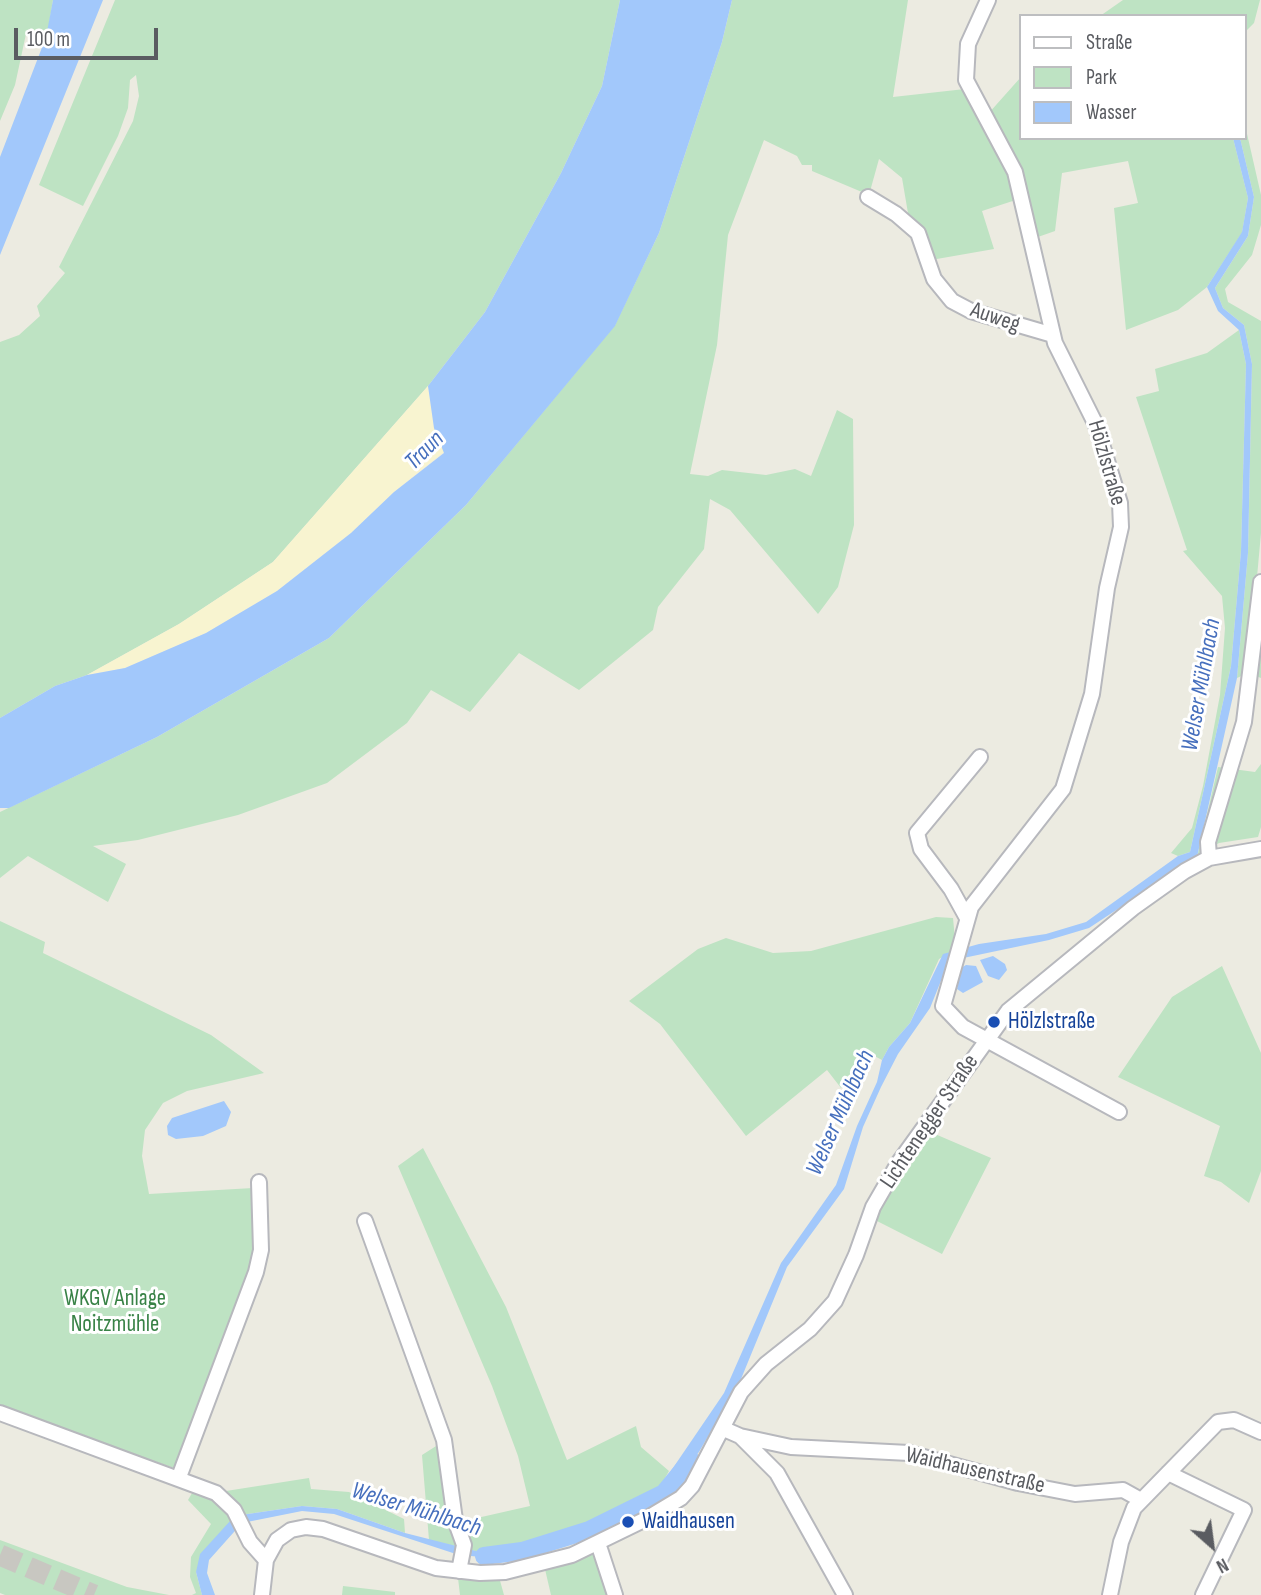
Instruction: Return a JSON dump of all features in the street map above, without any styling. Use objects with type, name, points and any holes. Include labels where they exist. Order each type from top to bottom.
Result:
[{"type":"street","name":"Hölzlstraße","points":[[986,1040],[954,1021],[944,1010],[942,1002],[967,918],[978,897],[1063,789],[1092,694],[1107,587],[1119,536],[1119,503],[1097,425],[1061,357],[1053,335],[1015,172],[966,80],[968,44],[988,0]]},
{"type":"street","name":"Auweg","points":[[868,197],[896,214],[918,233],[934,279],[952,301],[971,311],[1053,335]]},
{"type":"street","points":[[1209,858],[1208,842],[1244,722],[1261,582]]},
{"type":"street","points":[[967,918],[951,889],[921,849],[916,833],[980,757]]},
{"type":"street","name":"Lichtenegger Straße","points":[[261,1595],[266,1560],[277,1539],[291,1530],[306,1527],[323,1530],[436,1568],[460,1566],[505,1572],[572,1555],[598,1544],[681,1498],[692,1486],[741,1392],[766,1364],[810,1329],[835,1301],[856,1255],[873,1207],[892,1173],[1008,1011],[1133,908],[1209,858],[1261,849]]},
{"type":"street","points":[[986,1040],[1119,1112]]},
{"type":"street","points":[[179,1477],[256,1272],[261,1250],[259,1182]]},
{"type":"street","points":[[365,1221],[444,1440],[455,1520],[464,1545],[460,1566]]},
{"type":"street","points":[[0,1413],[179,1477],[216,1493],[234,1510],[250,1542],[266,1560]]},
{"type":"street","points":[[1110,1595],[1129,1516],[1141,1500],[1223,1419],[1242,1423],[1261,1432]]},
{"type":"street","name":"Waidhausenstraße","points":[[724,1429],[740,1436],[791,1447],[909,1453],[1018,1483],[1075,1494],[1123,1490],[1141,1500]]},
{"type":"street","points":[[740,1436],[777,1473],[845,1595]]},
{"type":"street","points":[[1168,1474],[1244,1510],[1203,1595]]},
{"type":"street","points":[[598,1544],[615,1595]]},
{"type":"green space","points":[[0,0],[53,0],[47,37],[26,34],[15,85],[0,121]]},
{"type":"green space","points":[[115,0],[620,0],[602,86],[561,173],[485,312],[428,386],[273,562],[179,624],[87,675],[55,686],[0,718],[0,342],[19,335],[40,316],[37,306],[65,273],[59,267],[133,121],[139,96],[136,75],[130,80],[128,108],[118,136],[83,206],[39,185]]},
{"type":"green space","points":[[732,0],[908,0],[893,97],[965,89],[988,114],[1020,78],[1020,140],[1234,140],[1248,198],[1242,233],[1207,287],[1178,310],[1126,330],[1114,208],[1138,203],[1128,161],[1062,173],[1055,231],[1035,238],[1025,197],[982,211],[994,249],[931,260],[909,219],[902,178],[879,159],[869,195],[812,171],[812,165],[802,165],[797,156],[764,140],[728,235],[717,345],[690,474],[708,476],[722,470],[766,475],[795,469],[811,476],[837,410],[853,419],[854,525],[838,587],[818,614],[730,510],[710,499],[704,549],[658,607],[653,630],[579,690],[519,653],[470,712],[431,690],[407,723],[327,783],[238,815],[138,840],[93,846],[126,864],[108,902],[28,856],[0,878],[0,812],[157,737],[329,638],[466,505],[615,325],[659,233],[722,42]]},
{"type":"green space","points":[[1123,0],[1260,0],[1254,23],[1247,30],[1247,14],[1103,14]]},
{"type":"green space","points":[[1247,134],[1261,195],[1261,225],[1252,255],[1225,289],[1228,302],[1261,321],[1261,533],[1253,621],[1261,619],[1261,678],[1248,673],[1237,678],[1248,553],[1252,364],[1244,325],[1223,308],[1215,288],[1248,236],[1254,197],[1240,140],[1247,140]]},
{"type":"green space","points":[[1239,330],[1246,364],[1241,551],[1231,666],[1190,852],[1178,856],[1171,853],[1192,828],[1203,786],[1220,695],[1225,628],[1222,596],[1183,551],[1187,550],[1136,397],[1159,391],[1155,369],[1207,353]]},
{"type":"green space","points":[[1261,764],[1261,827],[1258,837],[1219,843],[1197,857],[1218,767],[1255,772]]},
{"type":"green space","points":[[936,917],[953,918],[956,950],[939,959],[910,1023],[889,1047],[882,1060],[865,1051],[841,1088],[827,1070],[746,1136],[660,1024],[629,1001],[698,949],[726,938],[773,953],[811,951]]},
{"type":"green space","name":"WKGV Anlage Noitzmühle","points":[[0,921],[45,942],[43,953],[211,1035],[264,1073],[187,1091],[163,1103],[145,1130],[142,1156],[149,1194],[253,1188],[254,1269],[177,1469],[0,1408]]},
{"type":"green space","points":[[1222,966],[1261,1053],[1261,1171],[1249,1203],[1221,1182],[1204,1176],[1220,1126],[1118,1077],[1172,997]]},
{"type":"green space","points":[[928,1131],[991,1158],[942,1254],[875,1220],[885,1189]]},
{"type":"green space","points":[[423,1148],[506,1307],[567,1460],[636,1426],[641,1447],[669,1471],[660,1487],[588,1526],[523,1547],[484,1553],[429,1540],[422,1455],[444,1441],[455,1523],[530,1506],[518,1456],[492,1386],[398,1166]]},
{"type":"green space","points":[[309,1478],[311,1489],[349,1492],[404,1519],[405,1533],[337,1509],[302,1506],[241,1515],[196,1572],[202,1595],[192,1595],[196,1593],[190,1577],[191,1557],[211,1524],[188,1500],[199,1481],[226,1491]]},
{"type":"green space","points":[[0,1540],[127,1587],[169,1595],[5,1595],[0,1593]]},
{"type":"green space","points":[[599,1547],[612,1595],[551,1595],[544,1565]]},
{"type":"green space","points":[[499,1577],[504,1595],[460,1595],[458,1578]]},
{"type":"green space","points":[[343,1586],[395,1592],[395,1595],[342,1595]]},
{"type":"sand","points":[[428,386],[434,428],[444,452],[394,492],[351,533],[277,591],[206,633],[125,668],[87,675],[179,624],[273,562]]},
{"type":"water","points":[[53,0],[103,0],[0,255],[0,157],[46,37]]},
{"type":"water","points":[[620,0],[732,0],[722,42],[659,233],[615,326],[466,505],[329,638],[157,737],[9,808],[0,808],[0,718],[55,686],[87,675],[125,668],[206,633],[277,591],[351,533],[394,492],[444,453],[434,428],[428,386],[485,312],[561,173],[602,86]]},
{"type":"water","points":[[1234,140],[1240,140],[1254,197],[1248,236],[1215,288],[1223,308],[1244,325],[1252,364],[1248,553],[1237,678],[1197,857],[1089,928],[1049,940],[949,961],[930,1008],[898,1054],[881,1087],[863,1127],[844,1189],[787,1267],[741,1379],[699,1452],[664,1493],[589,1530],[522,1551],[482,1557],[459,1555],[334,1514],[302,1511],[242,1523],[209,1560],[207,1573],[215,1595],[202,1595],[196,1572],[200,1554],[231,1520],[241,1515],[302,1506],[337,1509],[405,1533],[484,1553],[523,1547],[588,1526],[660,1487],[724,1393],[781,1263],[836,1185],[857,1126],[877,1082],[882,1060],[889,1047],[910,1023],[943,954],[979,944],[1046,934],[1086,922],[1178,856],[1190,852],[1231,666],[1241,551],[1246,364],[1239,330],[1218,311],[1207,287],[1242,232],[1248,198]]},
{"type":"water","points":[[993,956],[1005,964],[1007,970],[999,980],[988,976],[980,960]]},
{"type":"water","points":[[966,965],[976,966],[983,982],[963,993],[957,989],[961,968]]},
{"type":"water","points":[[224,1101],[231,1112],[226,1126],[203,1136],[176,1139],[168,1135],[167,1126],[172,1118]]},
{"type":"waterway","name":"Welser Mühlbach","points":[[484,1556],[522,1551],[589,1530],[664,1493],[691,1460]]},
{"type":"tunnel","points":[[0,1555],[94,1595]]},
{"type":"place","name":"Hölzlstraße","points":[[994,1022]]},
{"type":"place","name":"Waidhausen","points":[[628,1522]]},
{"type":"water label","name":"Traun","points":[[425,451]]}]
